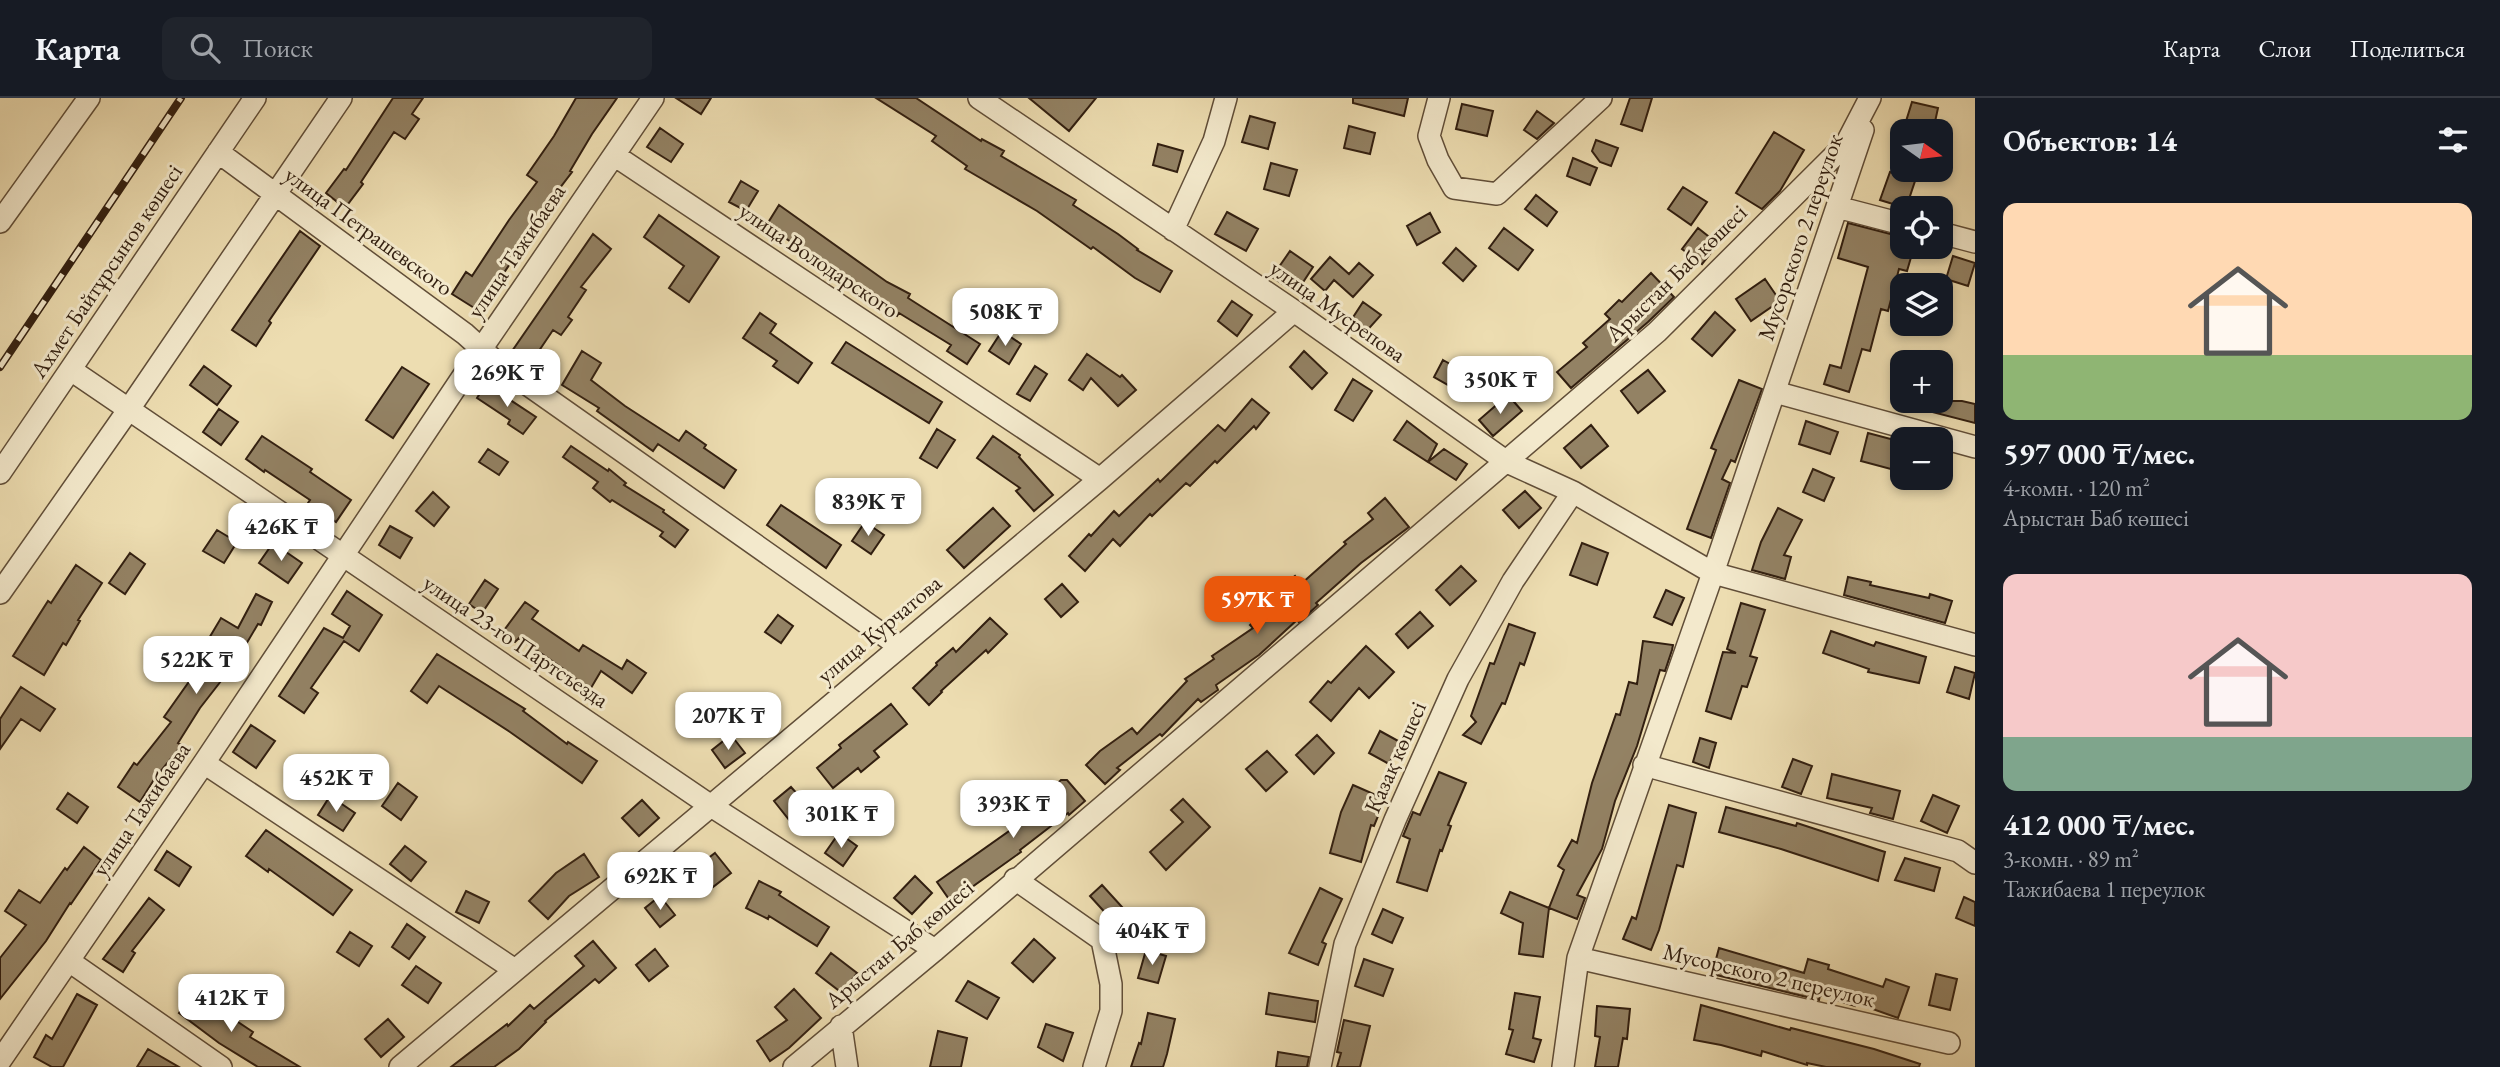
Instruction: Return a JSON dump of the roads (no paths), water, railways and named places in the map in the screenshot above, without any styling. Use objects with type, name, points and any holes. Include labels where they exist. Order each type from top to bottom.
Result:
[{"type":"street","points":[[3,213],[89,98]]},
{"type":"street","name":"Ахмет Байтұрсынов көшесі","points":[[0,473],[255,98]]},
{"type":"street","points":[[0,593],[341,98]]},
{"type":"street","name":"улица Тажибаева","points":[[0,1061],[653,98]]},
{"type":"street","name":"улица Мусрепова","points":[[979,98],[1294,311],[1507,463],[1573,492],[1713,572]]},
{"type":"street","points":[[1172,230],[1214,141],[1226,98]]},
{"type":"street","points":[[1439,98],[1429,136],[1443,170],[1454,188],[1497,194],[1601,98]]},
{"type":"street","name":"Мусорского 2 переулок","points":[[1563,1067],[1578,958],[1775,392],[1872,98]]},
{"type":"street","name":"Арыстан Баб көшесі","points":[[794,1067],[936,950],[1657,332],[1846,144],[1872,98]]},
{"type":"street","name":"улица Петрашевского","points":[[218,152],[482,348],[497,363],[899,646]]},
{"type":"street","name":"улица Володарского","points":[[614,155],[1100,479]]},
{"type":"street","points":[[1837,207],[1890,220]]},
{"type":"street","points":[[1953,236],[1975,242]]},
{"type":"street","name":"улица Курчатова","points":[[400,1067],[1100,479],[1294,311]]},
{"type":"street","name":"улица 23-го Партсъезда","points":[[71,370],[711,806],[936,950]]},
{"type":"street","points":[[1775,392],[1975,447]]},
{"type":"street","name":"Қазақ көшесі","points":[[1320,1067],[1345,944],[1395,820],[1458,679],[1513,581],[1573,492]]},
{"type":"street","points":[[1713,572],[1975,645]]},
{"type":"street","points":[[204,763],[515,970]]},
{"type":"street","points":[[1644,765],[1958,851],[1975,863]]},
{"type":"street","points":[[1016,879],[1102,940],[1111,984],[1111,1011],[1094,1067]]},
{"type":"street","name":"Мусорского 2 переулок","points":[[1578,958],[1949,1043]]},
{"type":"street","points":[[69,961],[222,1067]]},
{"type":"street","points":[[841,1027],[847,1067]]},
{"type":"railway","points":[[0,367],[181,98]]}]
